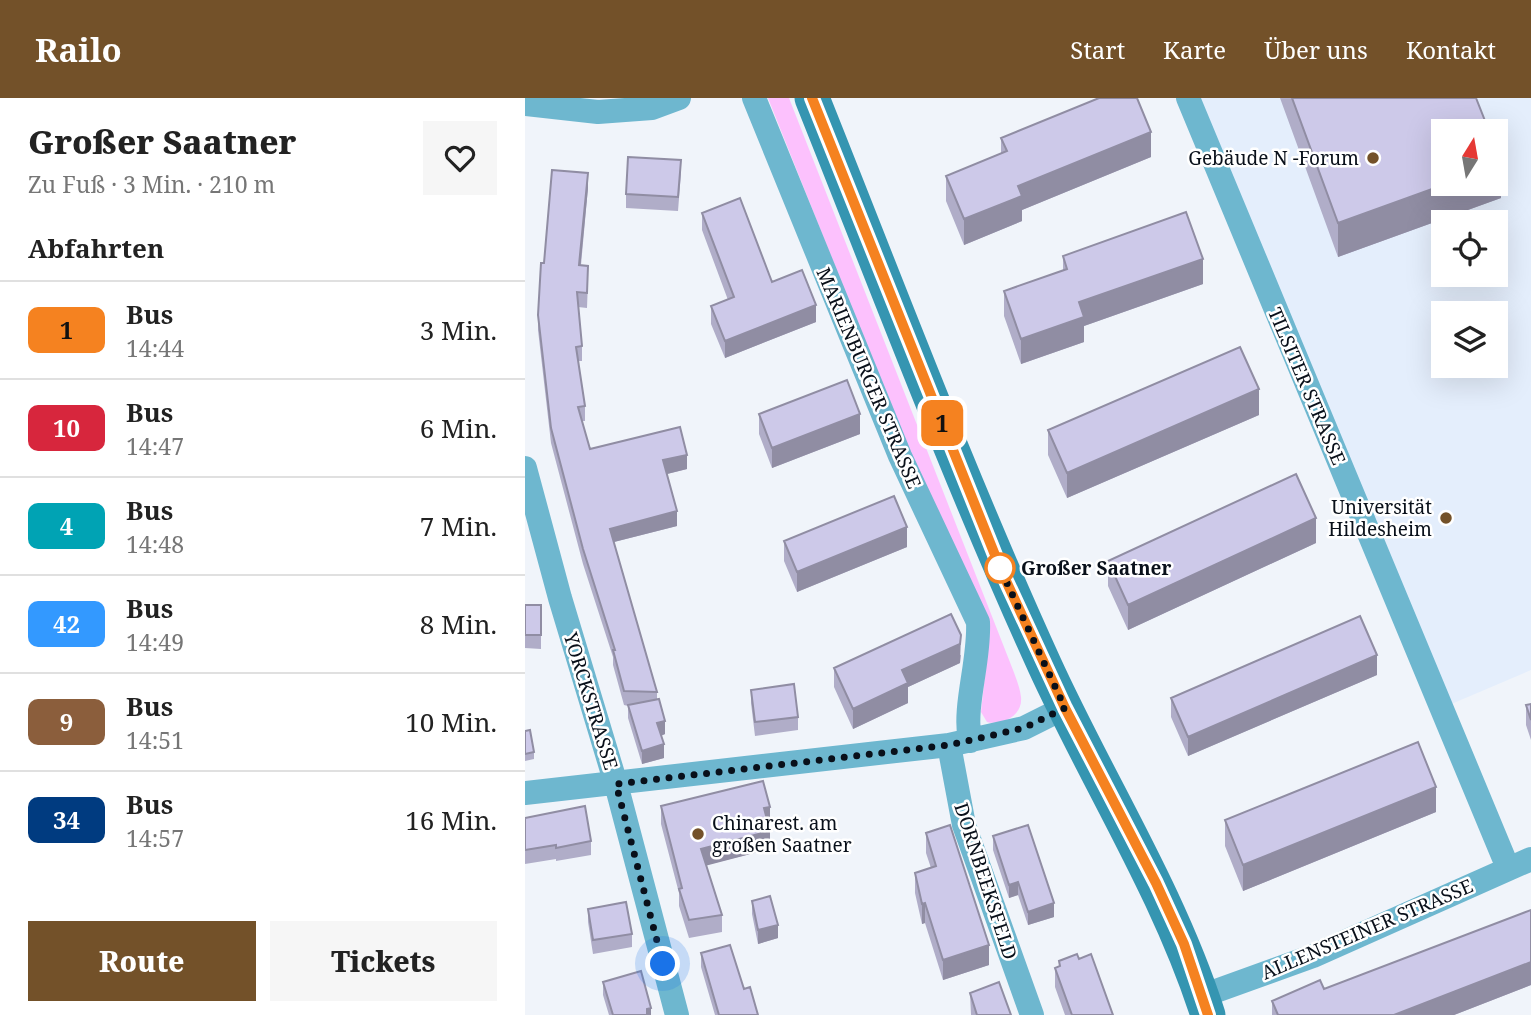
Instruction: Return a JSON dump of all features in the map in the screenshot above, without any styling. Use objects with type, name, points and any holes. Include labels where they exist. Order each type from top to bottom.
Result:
[{"type":"main road","points":[[812,98],[1001,570],[1065,708],[1156,883],[1184,944],[1205,1006]]},
{"type":"street","points":[[525,104],[598,111],[652,108],[679,98]]},
{"type":"street","name":"MARIENBURGER STRASSE","points":[[754,98],[900,456],[978,622],[979,647],[967,727],[959,743]]},
{"type":"street","name":"TILSITER STRASSE","points":[[1188,98],[1508,868]]},
{"type":"street","name":"YORCKSTRASSE","points":[[525,468],[560,598],[616,784],[677,1015]]},
{"type":"street","points":[[525,793],[959,743],[1024,728],[1065,708]]},
{"type":"street","name":"DORNBEEKSFELD","points":[[959,743],[964,825],[1032,1015]]},
{"type":"street","name":"ALLENSTEINER STRASSE","points":[[1205,1006],[1531,859]]},
{"type":"shaded area","points":[[768,98],[789,98],[1013,670],[1020,690],[1021,704],[1015,714],[1005,721],[987,722],[981,712],[986,665],[909,452]]},
{"type":"shaded area","name":"Universität Hildesheim","points":[[1183,98],[1531,98],[1531,670],[1442,708]]},
{"type":"building","points":[[1099,98],[1137,98],[1151,132],[1018,186],[1022,196],[964,219],[946,176],[1007,151],[1001,138]]},
{"type":"building","name":"Gebäude N -Forum","points":[[1292,98],[1476,98],[1484,119],[1431,119],[1431,189],[1338,223]]},
{"type":"building","points":[[628,157],[681,160],[678,197],[626,194]]},
{"type":"building","points":[[552,170],[588,173],[579,265],[588,266],[587,293],[577,292],[582,346],[576,347],[585,406],[578,407],[590,449],[680,427],[687,455],[663,460],[677,511],[610,529],[657,692],[624,691],[615,650],[583,549],[551,428],[538,315]]},
{"type":"building","points":[[740,198],[772,282],[802,270],[816,305],[725,341],[711,306],[734,297],[702,213]]},
{"type":"building","points":[[1186,212],[1203,259],[1079,302],[1084,317],[1021,339],[1004,291],[1067,269],[1063,256]]},
{"type":"building","points":[[1240,347],[1259,389],[1067,473],[1048,430]]},
{"type":"building","points":[[847,380],[860,414],[772,448],[759,414]]},
{"type":"building","points":[[1296,474],[1316,518],[1128,605],[1108,561]]},
{"type":"building","points":[[894,496],[907,527],[797,572],[784,541]]},
{"type":"building","points":[[525,605],[541,605],[541,635],[525,635]]},
{"type":"building","points":[[951,614],[961,635],[960,644],[902,670],[908,683],[853,709],[834,668]]},
{"type":"building","points":[[1360,616],[1377,655],[1188,737],[1171,698]]},
{"type":"building","points":[[794,684],[798,717],[755,722],[751,690]]},
{"type":"building","points":[[659,699],[665,721],[657,723],[664,744],[642,751],[628,705]]},
{"type":"building","points":[[1531,704],[1531,720],[1526,705]]},
{"type":"building","points":[[530,730],[534,752],[525,754],[525,731]]},
{"type":"building","points":[[1418,742],[1436,787],[1243,865],[1225,820]]},
{"type":"building","points":[[763,781],[770,807],[764,808],[770,831],[701,849],[722,915],[689,920],[679,889],[682,888],[661,806]]},
{"type":"building","points":[[585,806],[591,841],[556,848],[556,845],[525,850],[525,818]]},
{"type":"building","points":[[950,825],[989,945],[943,960],[925,903],[922,904],[915,873],[936,866],[926,833]]},
{"type":"building","points":[[1028,825],[1054,903],[1028,912],[1018,882],[1009,885],[993,836]]},
{"type":"building","points":[[770,896],[778,925],[758,930],[752,901]]},
{"type":"building","points":[[626,902],[632,934],[593,940],[588,909]]},
{"type":"building","points":[[1531,910],[1531,962],[1394,1015],[1278,1015],[1272,1001],[1320,980],[1324,989]]},
{"type":"building","points":[[730,945],[744,989],[750,987],[758,1015],[719,1015],[701,953]]},
{"type":"building","points":[[1077,954],[1079,959],[1091,954],[1113,1015],[1072,1015],[1055,968],[1060,966],[1059,961]]},
{"type":"building","points":[[641,971],[651,1008],[647,1009],[647,1015],[613,1015],[603,982]]},
{"type":"building","points":[[999,982],[1011,1015],[977,1015],[970,993]]},
{"type":"bus line","name":"1","points":[[812,98],[1001,570],[1065,708],[1156,883],[1184,944],[1208,1015]]},
{"type":"place","name":"Gebäude N -Forum","points":[[1373,158]]},
{"type":"place","name":"Universität Hildesheim","points":[[1446,518]]},
{"type":"place","name":"Großer Saatner","points":[[1000,568]]},
{"type":"place","name":"Chinarest. am großen Saatner","points":[[698,834]]},
{"type":"route","points":[[663,964],[616,784],[949,745],[1024,728],[1065,708],[1000,568]]}]
